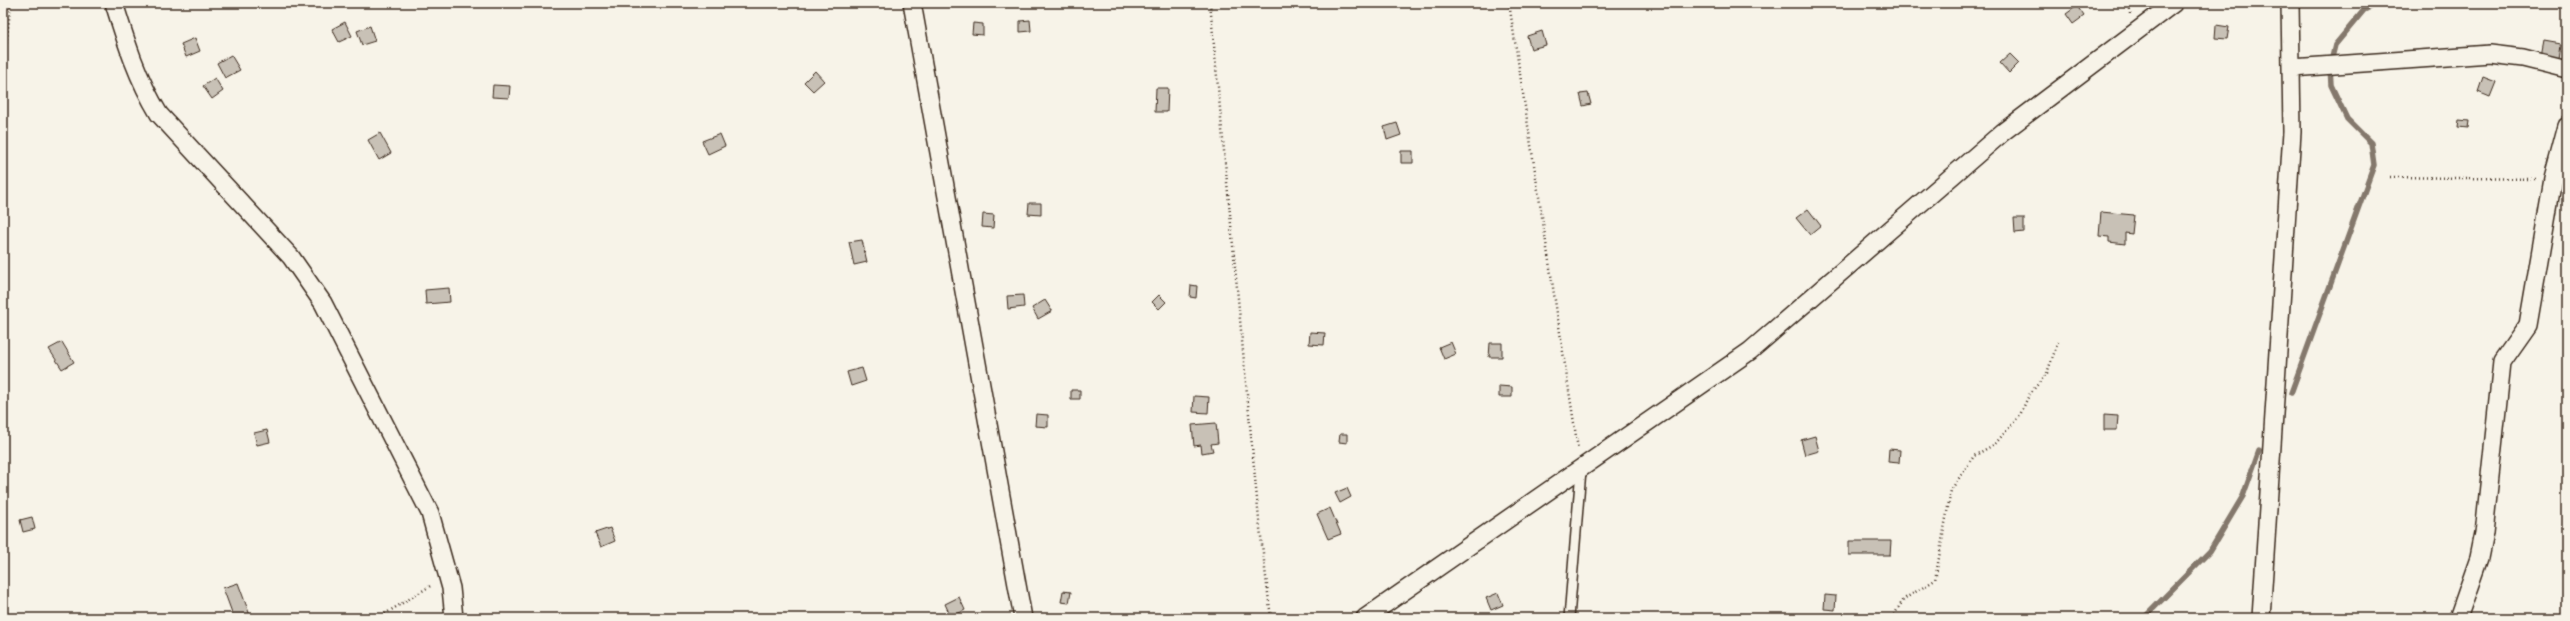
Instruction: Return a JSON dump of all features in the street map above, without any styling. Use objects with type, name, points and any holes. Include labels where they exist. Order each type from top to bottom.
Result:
[{"type":"street","points":[[114,3],[137,73],[159,114],[291,258],[323,303],[430,513],[448,575],[454,618]]},
{"type":"street","points":[[912,3],[1023,618]]},
{"type":"street","points":[[1365,618],[1581,470],[1750,351],[2003,132],[2174,3]]},
{"type":"street","points":[[2261,618],[2292,132],[2290,3]]},
{"type":"street","points":[[2292,68],[2490,54],[2523,58],[2567,69]]},
{"type":"street","points":[[2458,618],[2480,558],[2502,362],[2528,325],[2553,179],[2567,126]]},
{"type":"lane","points":[[1569,618],[1581,470]]},
{"type":"path","points":[[3,71],[11,3]]},
{"type":"path","points":[[1210,3],[1258,512],[1271,618]]},
{"type":"path","points":[[1509,3],[1581,470]]},
{"type":"path","points":[[3,99],[7,122],[3,130]]},
{"type":"path","points":[[2390,177],[2553,179]]},
{"type":"path","points":[[1892,618],[1904,599],[1935,580],[1951,490],[1974,456],[1995,444],[2020,415],[2029,395],[2047,373],[2058,342]]},
{"type":"path","points":[[378,618],[448,575]]},
{"type":"building","points":[[2077,6],[2084,16],[2073,24],[2066,14]]},
{"type":"building","points":[[1030,20],[1031,31],[1020,32],[1020,21]]},
{"type":"building","points":[[345,22],[352,36],[339,42],[332,29]]},
{"type":"building","points":[[973,23],[983,24],[983,35],[972,34]]},
{"type":"building","points":[[2216,25],[2229,27],[2227,39],[2215,38]]},
{"type":"building","points":[[370,26],[375,41],[362,45],[357,31]]},
{"type":"building","points":[[1542,31],[1546,45],[1531,49],[1527,36]]},
{"type":"building","points":[[195,38],[200,51],[186,57],[181,44]]},
{"type":"building","points":[[2544,41],[2561,44],[2559,59],[2541,57]]},
{"type":"building","points":[[2010,54],[2019,63],[2009,73],[2000,63]]},
{"type":"building","points":[[231,55],[240,70],[225,78],[217,63]]},
{"type":"building","points":[[815,71],[824,81],[813,91],[804,82]]},
{"type":"building","points":[[2483,77],[2496,82],[2490,97],[2478,92]]},
{"type":"building","points":[[215,78],[223,91],[212,99],[203,86]]},
{"type":"building","points":[[493,85],[510,86],[509,98],[492,97]]},
{"type":"building","points":[[1156,88],[1168,88],[1167,112],[1155,112]]},
{"type":"building","points":[[1588,93],[1591,104],[1583,106],[1580,94]]},
{"type":"building","points":[[2459,120],[2469,121],[2468,128],[2458,127]]},
{"type":"building","points":[[1397,123],[1401,135],[1387,140],[1384,127]]},
{"type":"building","points":[[380,133],[391,153],[379,160],[368,140]]},
{"type":"building","points":[[720,134],[725,146],[708,154],[702,141]]},
{"type":"building","points":[[1401,151],[1413,151],[1413,163],[1401,163]]},
{"type":"building","points":[[1029,203],[1041,203],[1041,215],[1028,214]]},
{"type":"building","points":[[1808,209],[1821,226],[1810,235],[1796,218]]},
{"type":"building","points":[[2101,212],[2134,215],[2132,234],[2125,233],[2125,244],[2109,242],[2109,237],[2099,236]]},
{"type":"building","points":[[983,214],[994,215],[993,228],[982,227]]},
{"type":"building","points":[[2014,218],[2024,218],[2024,232],[2015,233]]},
{"type":"building","points":[[862,240],[867,262],[854,265],[849,242]]},
{"type":"building","points":[[1191,285],[1197,286],[1196,298],[1190,297]]},
{"type":"building","points":[[449,288],[450,302],[426,304],[425,290]]},
{"type":"building","points":[[1023,295],[1024,307],[1008,309],[1007,296]]},
{"type":"building","points":[[1159,295],[1166,302],[1159,309],[1152,302]]},
{"type":"building","points":[[1045,300],[1052,311],[1038,319],[1032,308]]},
{"type":"building","points":[[1310,332],[1325,333],[1324,345],[1309,344]]},
{"type":"building","points":[[62,342],[74,362],[62,369],[49,349]]},
{"type":"building","points":[[1451,342],[1456,354],[1444,359],[1439,347]]},
{"type":"building","points":[[1490,343],[1502,343],[1502,357],[1489,357]]},
{"type":"building","points":[[862,368],[866,381],[851,386],[847,372]]},
{"type":"building","points":[[1499,386],[1512,387],[1512,397],[1499,397]]},
{"type":"building","points":[[1071,390],[1080,390],[1080,399],[1071,399]]},
{"type":"building","points":[[1194,396],[1209,397],[1208,413],[1193,412]]},
{"type":"building","points":[[1036,414],[1048,415],[1048,427],[1035,426]]},
{"type":"building","points":[[2104,415],[2118,416],[2117,430],[2104,430]]},
{"type":"building","points":[[1216,423],[1218,443],[1211,444],[1213,451],[1202,453],[1201,445],[1194,446],[1192,425]]},
{"type":"building","points":[[267,430],[270,442],[257,445],[254,433]]},
{"type":"building","points":[[1340,434],[1347,434],[1347,443],[1339,442]]},
{"type":"building","points":[[1815,436],[1819,451],[1805,455],[1801,440]]},
{"type":"building","points":[[1889,449],[1900,450],[1899,463],[1888,462]]},
{"type":"building","points":[[1347,488],[1351,497],[1340,503],[1335,493]]},
{"type":"building","points":[[1330,508],[1341,534],[1328,539],[1317,514]]},
{"type":"building","points":[[32,517],[35,529],[23,532],[20,520]]},
{"type":"building","points":[[610,528],[615,541],[601,547],[595,533]]},
{"type":"building","points":[[1849,541],[1891,541],[1890,555],[1849,555]]},
{"type":"building","points":[[238,583],[251,618],[234,618],[223,588]]},
{"type":"building","points":[[1063,591],[1071,592],[1069,603],[1061,602]]},
{"type":"building","points":[[1498,593],[1503,605],[1491,610],[1486,598]]},
{"type":"building","points":[[1825,595],[1836,596],[1835,610],[1824,609]]},
{"type":"building","points":[[959,597],[965,610],[951,617],[945,604]]},
{"type":"waterway","points":[[2291,393],[2374,165],[2371,143],[2347,119],[2331,85],[2330,66],[2335,45],[2364,10],[2379,3]]},
{"type":"waterway","points":[[2144,618],[2210,551],[2243,496],[2259,451]]}]
